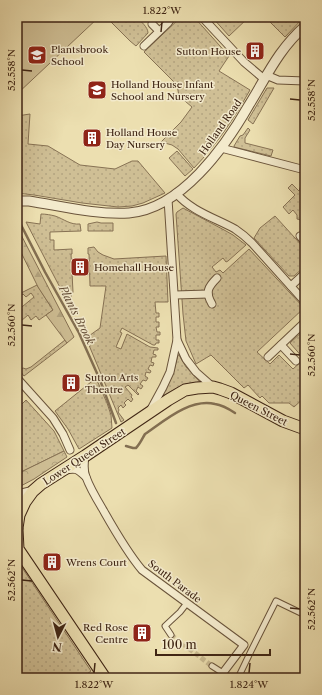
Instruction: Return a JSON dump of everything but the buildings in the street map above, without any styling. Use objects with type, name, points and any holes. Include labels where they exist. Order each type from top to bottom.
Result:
[{"type":"main road","name":"Lower Queen Street","points":[[18,548],[17,528],[19,515],[25,502],[33,491],[41,484],[185,390],[213,387]]},
{"type":"main road","name":"Queen Street","points":[[213,387],[228,392],[283,421],[305,429]]},
{"type":"main road","points":[[18,548],[105,678]]},
{"type":"street","points":[[144,46],[168,23],[172,17]]},
{"type":"street","points":[[202,17],[255,72],[265,77],[278,80],[305,81]]},
{"type":"street","points":[[152,24],[159,31]]},
{"type":"street","name":"Holland Road","points":[[17,201],[23,200],[102,213],[130,213],[147,209],[172,196],[193,178],[221,148],[283,50],[305,26]]},
{"type":"street","points":[[221,148],[305,170]]},
{"type":"street","points":[[172,196],[181,199],[208,216],[245,236],[305,302]]},
{"type":"street","name":"Lower Queen Street","points":[[149,413],[170,372],[177,340],[174,295],[172,196]]},
{"type":"street","points":[[291,286],[305,273]]},
{"type":"street","points":[[212,304],[208,294],[211,284],[217,278]]},
{"type":"street","points":[[174,295],[208,294]]},
{"type":"street","points":[[268,357],[305,322]]},
{"type":"street","name":"Lower Queen Street","points":[[177,340],[186,359],[196,372],[213,387]]},
{"type":"street","points":[[281,345],[296,361]]},
{"type":"street","points":[[17,378],[53,418],[63,434],[70,450]]},
{"type":"street","name":"South Parade","points":[[85,456],[83,466],[86,477],[96,498],[110,523],[142,570],[244,645]]},
{"type":"street","points":[[63,470],[78,470],[86,477]]},
{"type":"street","points":[[17,495],[33,491]]},
{"type":"street","points":[[238,678],[276,601],[305,615]]},
{"type":"street","points":[[171,635],[165,626],[187,603]]},
{"type":"street","points":[[212,666],[221,676],[244,645],[251,651]]},
{"type":"green space","name":"Plantsbrook School","points":[[17,17],[99,17],[17,94]]},
{"type":"green space","points":[[106,17],[137,17],[146,27],[148,33],[136,46]]},
{"type":"green space","points":[[181,17],[194,17],[229,56],[219,71],[250,90],[225,131],[194,168],[178,149],[172,145],[161,142],[181,122],[192,107],[179,96],[177,85],[144,52]]},
{"type":"green space","points":[[212,17],[249,17],[229,36]]},
{"type":"green space","points":[[265,17],[304,17],[285,37]]},
{"type":"green space","points":[[267,88],[274,88],[253,124],[248,120]]},
{"type":"green space","points":[[30,114],[28,144],[48,146],[80,165],[115,169],[132,161],[138,161],[165,193],[143,203],[132,206],[118,207],[17,193],[17,116]]},
{"type":"green space","points":[[248,128],[250,130],[245,138],[245,143],[273,150],[271,156],[234,147],[240,136],[243,135]]},
{"type":"green space","points":[[177,151],[193,169],[185,176],[169,158]]},
{"type":"green space","points":[[304,176],[305,221],[297,219],[297,215],[293,210],[289,214],[283,207],[295,195],[288,188],[292,184],[299,191]]},
{"type":"green space","points":[[183,208],[233,235],[246,245],[228,261],[226,262],[223,258],[212,267],[216,272],[220,270],[223,273],[249,249],[304,308],[257,352],[270,364],[279,355],[293,369],[304,359],[290,343],[305,329],[305,397],[294,407],[289,403],[269,403],[262,396],[260,398],[248,385],[244,388],[211,355],[196,364],[186,341],[183,314],[176,214]]},
{"type":"green space","points":[[41,214],[55,216],[70,223],[80,224],[81,231],[50,232],[50,240],[54,240],[54,250],[72,249],[73,292],[68,303],[26,222],[40,224]]},
{"type":"green space","points":[[275,216],[305,249],[305,266],[294,276],[289,276],[254,238],[260,228]]},
{"type":"green space","points":[[97,222],[113,223],[113,231],[88,231],[88,224]]},
{"type":"green space","points":[[17,227],[74,337],[67,343],[46,315],[53,310],[38,287],[17,244]]},
{"type":"green space","points":[[94,247],[103,255],[114,259],[166,256],[168,302],[155,302],[156,313],[159,313],[159,317],[156,317],[156,322],[159,322],[159,327],[156,327],[157,332],[160,332],[160,335],[156,335],[156,340],[159,340],[159,343],[153,345],[122,328],[120,332],[122,333],[116,347],[121,349],[127,334],[150,347],[158,348],[158,350],[154,350],[153,354],[156,355],[156,357],[152,357],[151,362],[154,363],[153,366],[150,365],[148,369],[151,371],[150,373],[146,372],[145,376],[148,378],[146,381],[143,380],[140,384],[143,386],[141,389],[138,387],[136,391],[139,394],[138,395],[128,385],[125,387],[132,395],[131,397],[133,399],[131,402],[128,399],[124,403],[126,405],[123,408],[121,405],[118,408],[118,412],[124,420],[121,422],[86,338],[100,328],[106,286],[90,286],[88,248]]},
{"type":"green space","points":[[37,285],[53,310],[39,320],[36,316],[31,320],[28,315],[21,321],[17,317],[17,311],[34,297],[31,293],[26,297],[23,294],[17,299],[17,290],[19,294]]},
{"type":"green space","points":[[65,340],[67,343],[24,376],[19,370],[31,367]]},
{"type":"green space","points":[[178,355],[186,367],[200,382],[186,384],[161,397],[174,371]]},
{"type":"green space","points":[[96,378],[111,415],[112,428],[79,449],[68,429],[55,411]]},
{"type":"green space","points":[[26,400],[54,431],[64,451],[17,474],[17,409]]},
{"type":"green space","points":[[64,451],[67,457],[34,479],[17,488],[17,474]]},
{"type":"green space","points":[[17,560],[91,671],[82,678],[21,678],[17,671]]},
{"type":"waterway","name":"Plants Brook","points":[[17,217],[45,272],[79,333],[100,380],[116,423]]},
{"type":"waterway","name":"Plants Brook","points":[[126,446],[136,448],[145,434],[169,417],[187,407],[196,404],[206,403],[218,405],[226,407],[235,413]]},
{"type":"tunnel","points":[[171,635],[212,666]]},
{"type":"place","name":"Sutton House","points":[[255,51]]},
{"type":"place","name":"Plantsbrook School","points":[[37,55]]},
{"type":"place","name":"Holland House Infant School and Nursery","points":[[97,90]]},
{"type":"place","name":"Holland House Day Nursery","points":[[92,138]]},
{"type":"place","name":"Homehall House","points":[[80,267]]},
{"type":"place","name":"Sutton Arts Theatre","points":[[71,383]]},
{"type":"place","name":"Wrens Court","points":[[52,562]]},
{"type":"place","name":"Red Rose Centre","points":[[142,633]]}]
